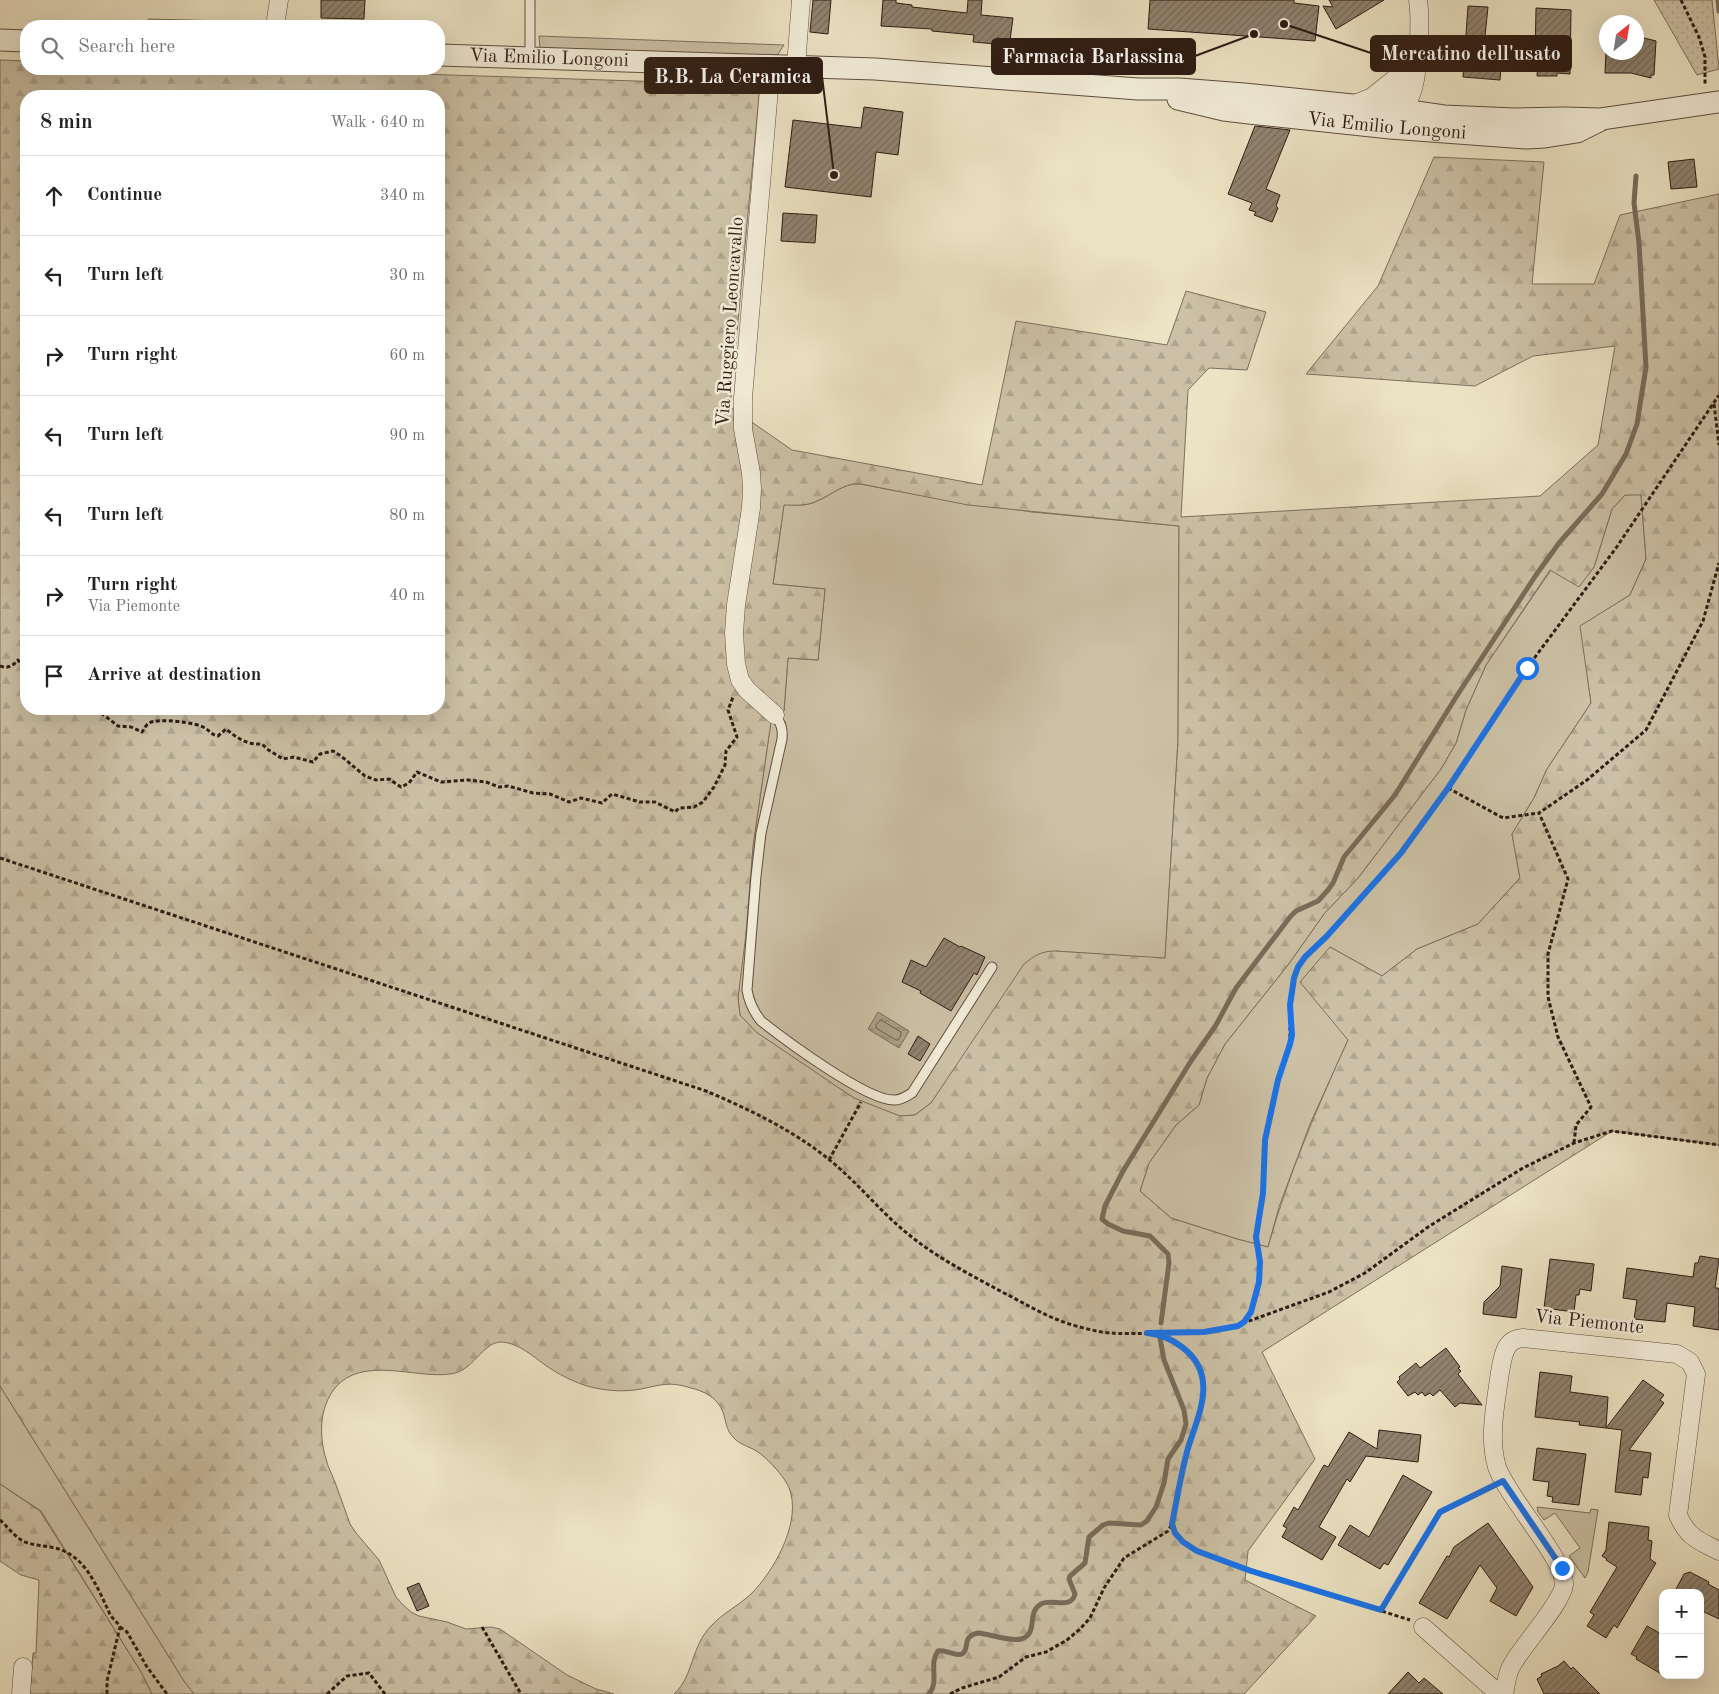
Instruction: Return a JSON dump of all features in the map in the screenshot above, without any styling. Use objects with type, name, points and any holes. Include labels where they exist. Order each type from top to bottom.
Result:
[{"type":"street","points":[[277,20],[279,0]]},
{"type":"street","points":[[796,66],[800,0]]},
{"type":"street","points":[[1398,111],[1392,93],[1407,77],[1418,36],[1420,15],[1418,0]]},
{"type":"street","points":[[0,40],[20,41]]},
{"type":"street","name":"Via Emilio Longoni","points":[[445,55],[771,65],[944,73],[1138,89],[1179,89],[1244,94],[1444,116],[1514,120],[1601,119],[1712,104]]},
{"type":"street","name":"Via Ruggiero Leoncavallo","points":[[740,680],[736,664],[734,633],[752,489],[743,428],[743,398],[771,65]]},
{"type":"street","points":[[1350,106],[1372,97],[1393,82],[1407,77]]},
{"type":"street","points":[[1407,77],[1425,105],[1432,111],[1444,116]]},
{"type":"street","name":"Via Emilio Longoni","points":[[1138,89],[1216,108],[1249,113],[1390,128],[1526,138],[1577,132],[1601,119]]},
{"type":"street","name":"Via Emilio Longoni","points":[[1249,113],[1269,104],[1387,117],[1398,111]]},
{"type":"street","name":"Via Emilio Longoni","points":[[1398,111],[1405,120],[1426,124],[1506,130],[1526,138]]},
{"type":"street","points":[[740,680],[775,715]]},
{"type":"street","name":"Via Piemonte","points":[[1504,1694],[1510,1666],[1557,1601],[1564,1585],[1562,1568],[1503,1481],[1494,1451],[1493,1433],[1502,1356],[1510,1342],[1516,1338],[1677,1354],[1690,1362],[1696,1374],[1678,1515],[1684,1528],[1693,1538],[1719,1551]]},
{"type":"street","points":[[1423,1627],[1499,1694]]},
{"type":"street","points":[[21,1694],[23,1667]]},
{"type":"lane","points":[[530,0],[530,58]]},
{"type":"lane","points":[[775,715],[783,729],[782,739],[761,833],[747,990],[748,1001],[761,1021],[826,1068],[862,1090],[886,1099],[906,1098],[912,1093],[992,967]]},
{"type":"path","points":[[1681,0],[1699,38],[1705,57],[1712,104]]},
{"type":"path","points":[[1238,1326],[1244,1322],[1251,1312],[1259,1282],[1260,1262],[1256,1237],[1263,1193],[1265,1140],[1278,1080],[1292,1035],[1290,1005],[1296,972],[1305,957],[1327,936],[1389,868],[1427,819],[1522,676],[1616,548],[1719,395]]},
{"type":"path","points":[[1714,404],[1719,445]]},
{"type":"path","points":[[1448,788],[1503,818],[1539,812],[1587,780],[1646,730],[1704,621],[1719,564]]},
{"type":"path","points":[[0,666],[4,668],[13,665],[18,660],[20,663]]},
{"type":"path","points":[[104,715],[118,726],[131,727],[142,732],[148,724],[156,721],[197,724],[205,728],[210,734],[218,736],[226,729],[237,738],[253,744],[262,744],[283,759],[294,757],[313,762],[320,754],[333,751],[365,776],[376,780],[389,779],[401,786],[408,783],[416,772],[441,782],[468,780],[486,782],[499,787],[508,786],[533,793],[550,794],[569,802],[582,798],[602,803],[612,794],[640,802],[655,802],[675,812],[679,808],[694,807],[703,802],[714,787],[725,765],[726,751],[737,737],[728,710],[740,680]]},
{"type":"path","points":[[1539,812],[1568,879],[1548,954],[1548,997],[1558,1037],[1591,1108],[1576,1125],[1574,1143]]},
{"type":"path","points":[[0,858],[706,1091],[769,1120],[808,1144],[839,1168],[908,1234],[961,1270],[1051,1318],[1103,1332],[1131,1335],[1204,1332],[1238,1326],[1336,1288],[1365,1273],[1428,1227],[1523,1168],[1574,1143],[1612,1131],[1719,1145]]},
{"type":"path","points":[[829,1160],[853,1116]]},
{"type":"path","points":[[950,1694],[962,1688],[999,1677],[1026,1657],[1046,1652],[1067,1640],[1090,1618],[1104,1588],[1124,1558],[1168,1531],[1172,1524],[1188,1449],[1201,1410],[1204,1386],[1201,1370],[1192,1354],[1171,1339],[1159,1334],[1147,1333]]},
{"type":"path","points":[[1381,1610],[1440,1512],[1503,1481]]},
{"type":"path","points":[[0,1520],[22,1540],[64,1551],[83,1565],[103,1597],[110,1614],[120,1627],[127,1632],[147,1667],[167,1694]]},
{"type":"path","points":[[1172,1524],[1175,1533],[1183,1542],[1197,1551],[1251,1571],[1381,1610],[1410,1620],[1423,1627]]},
{"type":"path","points":[[107,1694],[120,1627]]},
{"type":"path","points":[[482,1627],[521,1694]]},
{"type":"path","points":[[327,1694],[347,1676],[369,1672],[384,1694]]},
{"type":"green space","points":[[1654,0],[1712,0],[1719,69],[1697,75]]},
{"type":"green space","points":[[148,19],[187,20],[148,20]]},
{"type":"green space","points":[[539,36],[784,45],[778,54],[772,56],[540,48]]},
{"type":"green space","points":[[0,60],[20,61],[20,75],[445,75],[760,85],[730,407],[792,450],[982,485],[1016,321],[1167,345],[1186,291],[1266,312],[1247,370],[1209,368],[1188,390],[1181,517],[1540,496],[1598,445],[1615,346],[1533,356],[1475,386],[1306,374],[1378,286],[1434,157],[1544,162],[1532,284],[1594,284],[1620,215],[1719,194],[1719,1145],[1612,1131],[1262,1352],[1315,1459],[1248,1551],[1245,1580],[1316,1616],[1244,1694],[674,1694],[685,1679],[704,1634],[716,1621],[751,1594],[768,1574],[782,1548],[791,1520],[791,1494],[787,1484],[766,1458],[733,1437],[721,1407],[706,1393],[671,1384],[623,1391],[590,1387],[561,1375],[515,1345],[500,1342],[488,1347],[465,1368],[450,1374],[436,1375],[374,1370],[346,1378],[335,1388],[323,1413],[322,1441],[327,1462],[350,1524],[379,1560],[396,1597],[411,1612],[466,1629],[491,1627],[500,1629],[567,1675],[596,1689],[614,1694],[194,1694],[184,1681],[0,1386]],"holes":[[[853,484],[968,505],[1179,526],[1178,740],[1165,958],[1055,951],[1035,956],[1024,964],[931,1103],[915,1115],[900,1116],[854,1098],[756,1032],[740,1015],[738,998],[746,934],[753,846],[771,722],[784,711],[788,658],[818,660],[825,589],[773,584],[784,505],[812,503]],[[1625,495],[1641,495],[1646,559],[1630,595],[1580,626],[1591,703],[1547,769],[1534,798],[1512,834],[1520,878],[1478,924],[1417,949],[1382,976],[1330,947],[1300,982],[1348,1040],[1304,1142],[1268,1247],[1171,1218],[1140,1191],[1149,1163],[1176,1125],[1199,1105],[1207,1078],[1225,1044],[1288,965],[1324,914],[1358,878],[1441,769],[1456,743],[1466,710],[1486,665],[1550,570],[1579,587],[1594,567],[1612,509]]]},
{"type":"green space","points":[[1116,60],[1129,61],[1128,66],[1108,75],[1063,71],[1057,64],[1115,70]]},
{"type":"green space","points":[[853,484],[1032,512],[1179,526],[1178,740],[1165,959],[1055,951],[953,1073],[931,1103],[915,1115],[900,1116],[877,1108],[854,1098],[826,1080],[756,1032],[740,1015],[738,998],[753,846],[771,721],[784,711],[788,658],[818,660],[825,589],[773,584],[784,504],[802,505],[812,503]]},
{"type":"green space","points":[[1641,494],[1646,559],[1630,595],[1581,626],[1591,703],[1547,769],[1534,798],[1512,834],[1520,878],[1478,924],[1417,949],[1382,976],[1330,947],[1348,1040],[1310,1124],[1279,1207],[1268,1247],[1171,1218],[1140,1191],[1149,1163],[1176,1125],[1199,1105],[1207,1078],[1225,1044],[1288,965],[1324,914],[1358,878],[1441,769],[1456,743],[1466,710],[1486,665],[1551,570],[1579,586],[1594,567],[1612,509],[1625,495]]},
{"type":"green space","points":[[0,1386],[184,1681],[194,1694],[152,1694],[141,1672],[41,1511],[0,1484]]},
{"type":"green space","points":[[0,1484],[40,1511],[141,1672],[152,1694],[30,1694],[33,1653],[36,1653],[39,1580],[21,1575],[0,1561]]},
{"type":"green space","points":[[1537,1507],[1590,1513],[1591,1509],[1598,1510],[1588,1572],[1585,1578],[1569,1556],[1580,1548],[1555,1513],[1544,1520]]},
{"type":"water","points":[[878,1012],[909,1031],[899,1048],[868,1029]]},
{"type":"building","points":[[321,0],[365,0],[364,19],[321,18]]},
{"type":"building","points":[[813,0],[831,0],[828,34],[810,32]]},
{"type":"building","points":[[883,0],[896,0],[896,3],[912,5],[912,7],[967,13],[968,0],[982,0],[981,15],[1013,18],[1010,40],[997,38],[996,44],[973,42],[974,35],[932,31],[932,29],[881,26]]},
{"type":"building","points":[[1150,0],[1294,0],[1294,3],[1319,6],[1315,41],[1148,29]]},
{"type":"building","points":[[1329,0],[1384,0],[1336,29],[1323,6],[1333,7]]},
{"type":"building","points":[[1468,6],[1488,7],[1485,36],[1503,37],[1500,80],[1463,77]]},
{"type":"building","points":[[1536,8],[1571,10],[1570,74],[1557,73],[1557,76],[1537,76],[1538,59],[1535,59]]},
{"type":"building","points":[[1644,38],[1656,41],[1654,75],[1651,75],[1651,78],[1631,73],[1605,73],[1606,60],[1644,60]]},
{"type":"building","points":[[864,107],[903,112],[898,155],[876,152],[871,197],[785,187],[793,120],[861,128]]},
{"type":"building","points":[[1255,126],[1290,130],[1266,189],[1280,195],[1276,206],[1278,208],[1272,222],[1254,215],[1256,212],[1249,210],[1252,203],[1228,194]]},
{"type":"building","points":[[1694,159],[1697,187],[1671,189],[1668,162]]},
{"type":"building","points":[[783,213],[817,215],[815,243],[781,241]]},
{"type":"building","points":[[944,938],[985,957],[977,975],[974,973],[951,1011],[920,993],[921,991],[902,982],[911,960],[926,967]]},
{"type":"building","points":[[918,1036],[930,1044],[920,1061],[908,1054]]},
{"type":"building","points":[[1700,1256],[1719,1259],[1715,1288],[1719,1290],[1719,1330],[1693,1326],[1695,1307],[1667,1303],[1665,1322],[1634,1319],[1637,1300],[1623,1298],[1627,1268],[1693,1277],[1695,1263],[1698,1263]]},
{"type":"building","points":[[1550,1259],[1594,1264],[1591,1291],[1580,1289],[1579,1295],[1576,1295],[1574,1312],[1544,1308]]},
{"type":"building","points":[[1502,1266],[1522,1269],[1516,1318],[1483,1314],[1484,1302],[1500,1286]]},
{"type":"building","points":[[1446,1348],[1460,1367],[1458,1368],[1461,1371],[1458,1374],[1482,1405],[1460,1403],[1455,1407],[1440,1390],[1433,1396],[1430,1393],[1425,1396],[1422,1392],[1418,1395],[1415,1392],[1408,1396],[1397,1382],[1400,1379],[1399,1377],[1416,1363],[1420,1368]]},
{"type":"building","points":[[1540,1372],[1572,1376],[1570,1392],[1608,1397],[1606,1428],[1579,1425],[1580,1422],[1535,1417]]},
{"type":"building","points":[[1643,1380],[1664,1395],[1660,1400],[1664,1403],[1629,1450],[1651,1453],[1648,1478],[1643,1477],[1641,1495],[1615,1492],[1622,1430],[1606,1428]]},
{"type":"building","points":[[1379,1430],[1421,1435],[1418,1462],[1366,1456],[1350,1482],[1347,1479],[1319,1527],[1336,1537],[1322,1560],[1282,1537],[1287,1528],[1283,1526],[1294,1507],[1298,1510],[1324,1465],[1328,1467],[1349,1432],[1377,1449]]},
{"type":"building","points":[[1537,1448],[1586,1454],[1579,1505],[1552,1502],[1553,1497],[1547,1496],[1549,1482],[1533,1480]]},
{"type":"building","points":[[1403,1475],[1432,1492],[1388,1565],[1384,1563],[1380,1569],[1338,1545],[1350,1525],[1369,1537]]},
{"type":"building","points":[[1609,1522],[1649,1527],[1648,1540],[1652,1541],[1650,1559],[1656,1563],[1617,1628],[1614,1625],[1606,1638],[1587,1626],[1594,1615],[1590,1612],[1617,1567],[1602,1556],[1606,1550]]},
{"type":"building","points":[[1488,1523],[1533,1587],[1516,1616],[1490,1601],[1497,1588],[1480,1565],[1447,1619],[1419,1603],[1454,1547]]},
{"type":"building","points":[[1690,1572],[1709,1582],[1708,1584],[1719,1590],[1719,1619],[1704,1612],[1704,1589],[1676,1589],[1684,1574]]},
{"type":"building","points":[[419,1583],[429,1606],[417,1611],[407,1588]]},
{"type":"building","points":[[1647,1626],[1659,1633],[1659,1673],[1631,1654]]},
{"type":"building","points":[[1564,1661],[1571,1669],[1573,1667],[1600,1694],[1544,1694],[1537,1679],[1542,1676],[1541,1674]]},
{"type":"building","points":[[1408,1672],[1419,1683],[1424,1678],[1443,1694],[1388,1694]]},
{"type":"waterway","points":[[1718,0],[1719,11]]},
{"type":"waterway","points":[[1161,1323],[1169,1263],[1168,1254],[1150,1236],[1123,1231],[1102,1219],[1105,1206],[1123,1171],[1191,1061],[1216,1025],[1236,988],[1290,917],[1296,911],[1318,901],[1328,890],[1344,857],[1395,795],[1536,575],[1559,543],[1602,494],[1626,454],[1637,424],[1646,367],[1639,243],[1634,203],[1636,176]]},
{"type":"waterway","points":[[929,1694],[934,1684],[934,1662],[938,1651],[956,1655],[962,1654],[965,1652],[969,1637],[978,1633],[1016,1640],[1026,1636],[1030,1633],[1034,1612],[1041,1604],[1050,1602],[1065,1603],[1073,1599],[1075,1594],[1069,1579],[1085,1563],[1089,1537],[1103,1525],[1109,1523],[1141,1525],[1147,1521],[1156,1507],[1164,1483],[1168,1459],[1181,1440],[1186,1424],[1184,1410],[1164,1360],[1160,1338]]},
{"type":"place","name":"Mercatino dell'usato","points":[[1284,24]]},
{"type":"place","name":"Farmacia Barlassina","points":[[1254,34]]},
{"type":"place","name":"B.B. La Ceramica","points":[[834,175]]},
{"type":"route","points":[[1527,668],[1427,819],[1401,853],[1327,936],[1301,961],[1298,967],[1292,986],[1290,1005],[1292,1035],[1278,1080],[1265,1140],[1263,1193],[1256,1226],[1257,1250],[1260,1262],[1259,1282],[1254,1307],[1244,1322],[1238,1326],[1204,1332],[1147,1333],[1159,1334],[1171,1339],[1192,1354],[1201,1370],[1204,1386],[1202,1403],[1198,1423],[1188,1449],[1172,1524],[1175,1533],[1183,1542],[1197,1551],[1251,1571],[1381,1610],[1440,1512],[1503,1481],[1562,1568]]}]
